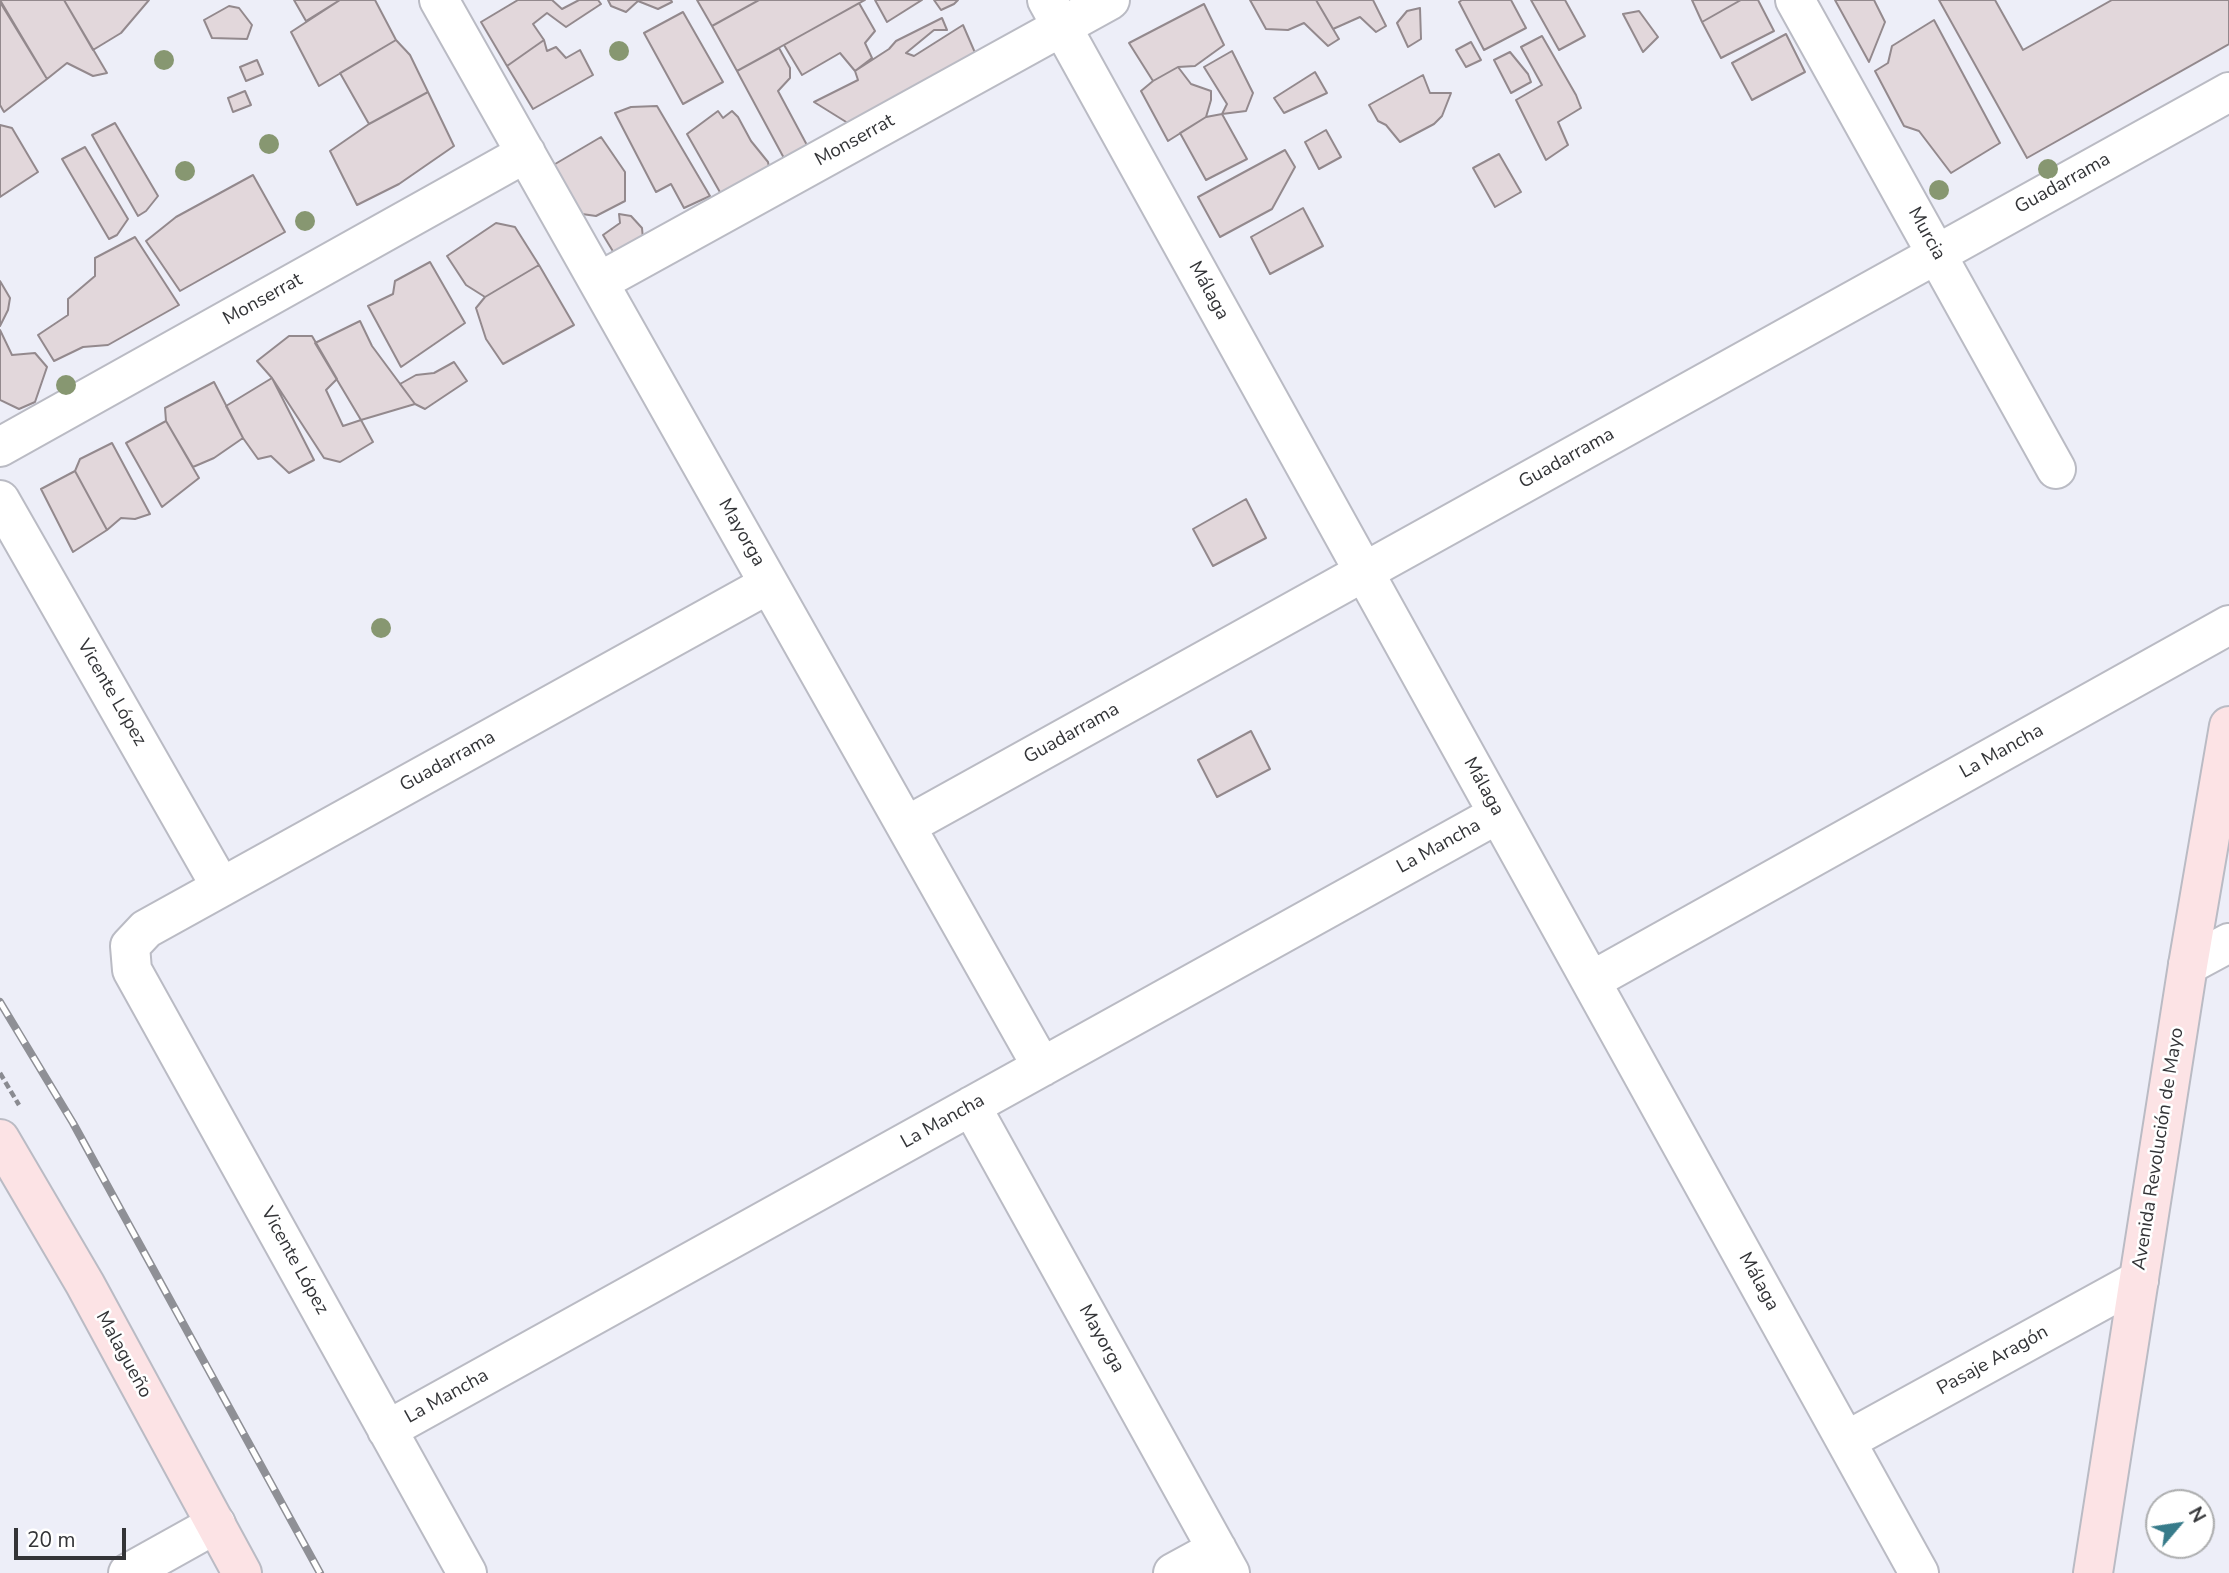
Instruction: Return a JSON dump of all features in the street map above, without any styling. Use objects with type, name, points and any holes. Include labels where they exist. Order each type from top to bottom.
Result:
[{"type":"main road","name":"Avenida Revolución de Mayo","points":[[2093,1573],[2188,965],[2229,726]]},
{"type":"main road","name":"Malagueño","points":[[0,1139],[85,1284],[242,1573]]},
{"type":"street","name":"Mayorga","points":[[439,0],[1042,1067]]},
{"type":"street","name":"Monserrat","points":[[599,282],[1055,13],[1111,0]]},
{"type":"street","name":"Murcia","points":[[1795,0],[2056,469]]},
{"type":"street","name":"Málaga","points":[[1055,13],[1919,1573]]},
{"type":"street","name":"Guadarrama","points":[[906,826],[2229,92]]},
{"type":"street","name":"Monserrat","points":[[0,447],[526,153]]},
{"type":"street","name":"Vicente López","points":[[0,500],[221,887]]},
{"type":"street","name":"Guadarrama","points":[[130,946],[146,929],[769,584]]},
{"type":"street","name":"La Mancha","points":[[1591,981],[2229,625]]},
{"type":"street","name":"La Mancha","points":[[387,1430],[1498,814]]},
{"type":"street","points":[[2188,965],[2229,943]]},
{"type":"street","name":"Vicente López","points":[[130,946],[132,970],[467,1573]]},
{"type":"street","name":"Mayorga","points":[[971,1106],[1224,1561]]},
{"type":"street","name":"Pasaje Aragón","points":[[1846,1441],[2139,1280]]},
{"type":"street","points":[[128,1573],[216,1524]]},
{"type":"street","points":[[1172,1573],[1224,1561]]},
{"type":"building","points":[[0,0],[64,0],[107,73],[93,76],[67,63],[47,79]]},
{"type":"building","points":[[64,0],[149,0],[121,33],[93,50]]},
{"type":"building","points":[[294,0],[340,0],[306,21]]},
{"type":"building","points":[[340,0],[375,0],[396,40],[319,86],[291,32]]},
{"type":"building","points":[[518,0],[552,0],[562,9],[579,0],[598,0],[601,4],[566,27],[547,13],[533,24],[544,40],[507,66],[481,22]]},
{"type":"building","points":[[608,0],[672,2],[658,9],[638,1],[626,12],[611,6]]},
{"type":"building","points":[[697,0],[759,0],[712,26]]},
{"type":"building","points":[[759,0],[865,0],[737,71],[712,26]]},
{"type":"building","points":[[875,0],[922,0],[887,22]]},
{"type":"building","points":[[934,0],[958,0],[941,10]]},
{"type":"building","points":[[1250,0],[1316,0],[1339,39],[1328,46],[1304,23],[1288,30],[1266,29]]},
{"type":"building","points":[[1316,0],[1373,0],[1386,26],[1376,32],[1360,17],[1333,29]]},
{"type":"building","points":[[1511,0],[1526,28],[1484,50],[1459,2]]},
{"type":"building","points":[[1531,0],[1565,0],[1585,36],[1559,50]]},
{"type":"building","points":[[1692,0],[1741,0],[1702,22]]},
{"type":"building","points":[[1741,0],[1758,0],[1774,31],[1721,58],[1702,22]]},
{"type":"building","points":[[1835,0],[1874,0],[1885,22],[1869,62]]},
{"type":"building","points":[[1939,0],[1995,0],[2023,50],[2112,0],[2229,0],[2229,44],[2027,158]]},
{"type":"building","points":[[0,2],[47,79],[4,112],[0,105]]},
{"type":"building","points":[[859,3],[875,31],[865,43],[872,58],[855,71],[840,53],[802,75],[784,45]]},
{"type":"building","points":[[1204,4],[1224,45],[1195,66],[1178,67],[1153,81],[1129,43]]},
{"type":"building","points":[[229,6],[239,8],[252,25],[247,39],[212,38],[204,20]]},
{"type":"building","points":[[1420,8],[1421,39],[1408,47],[1397,23],[1407,11]]},
{"type":"building","points":[[1639,11],[1658,37],[1643,52],[1623,14]]},
{"type":"building","points":[[683,12],[723,82],[683,104],[644,33]]},
{"type":"building","points":[[942,18],[947,30],[934,30],[906,53],[914,56],[963,25],[976,55],[851,125],[814,102],[858,80],[855,71],[889,49],[896,41]]},
{"type":"building","points":[[1934,20],[2000,143],[1951,173],[1919,131],[1904,126],[1875,71],[1888,63],[1892,46]]},
{"type":"building","points":[[1786,34],[1805,72],[1752,100],[1732,63]]},
{"type":"building","points":[[1542,36],[1581,108],[1558,122],[1568,145],[1546,160],[1516,100],[1542,85],[1521,47]]},
{"type":"building","points":[[396,40],[410,55],[428,92],[369,124],[340,73]]},
{"type":"building","points":[[544,40],[547,51],[556,47],[566,58],[580,50],[593,75],[533,109],[507,66]]},
{"type":"building","points":[[1471,42],[1481,60],[1466,67],[1456,50]]},
{"type":"building","points":[[779,48],[790,68],[790,78],[778,91],[808,147],[785,160],[737,71]]},
{"type":"building","points":[[1232,51],[1253,93],[1246,111],[1222,114],[1227,104],[1204,67]]},
{"type":"building","points":[[1510,52],[1528,74],[1531,82],[1511,93],[1494,60]]},
{"type":"building","points":[[257,60],[263,74],[246,81],[240,67]]},
{"type":"building","points":[[1178,67],[1191,84],[1211,91],[1211,100],[1206,117],[1168,141],[1141,91]]},
{"type":"building","points":[[1315,72],[1327,93],[1284,113],[1274,98]]},
{"type":"building","points":[[1423,75],[1430,93],[1451,93],[1442,116],[1434,124],[1400,142],[1386,125],[1378,121],[1369,105]]},
{"type":"building","points":[[245,91],[251,105],[233,112],[228,98]]},
{"type":"building","points":[[428,92],[454,146],[399,184],[357,205],[330,151],[369,124]]},
{"type":"building","points":[[657,106],[710,196],[684,208],[671,184],[656,192],[615,113],[631,107]]},
{"type":"building","points":[[718,111],[723,118],[732,111],[738,117],[769,167],[721,194],[687,134]]},
{"type":"building","points":[[1222,114],[1247,159],[1206,180],[1180,133],[1206,117]]},
{"type":"building","points":[[115,123],[158,196],[146,211],[138,216],[92,135]]},
{"type":"building","points":[[0,125],[12,128],[38,172],[0,197]]},
{"type":"building","points":[[1326,130],[1341,157],[1319,169],[1305,142]]},
{"type":"building","points":[[601,137],[625,172],[625,201],[596,216],[575,213],[550,167]]},
{"type":"building","points":[[85,147],[128,219],[117,235],[109,239],[62,159]]},
{"type":"building","points":[[1285,150],[1295,167],[1272,209],[1220,237],[1198,197]]},
{"type":"building","points":[[1499,154],[1521,192],[1495,207],[1473,168]]},
{"type":"building","points":[[253,175],[285,232],[180,291],[146,241],[176,217]]},
{"type":"building","points":[[1303,208],[1323,246],[1270,274],[1251,237]]},
{"type":"building","points":[[619,214],[631,216],[642,228],[643,239],[614,253],[603,235],[620,223]]},
{"type":"building","points":[[496,223],[515,227],[539,265],[485,297],[466,285],[447,256]]},
{"type":"building","points":[[135,237],[179,305],[108,345],[83,347],[54,361],[38,335],[68,315],[68,299],[95,276],[95,258]]},
{"type":"building","points":[[430,262],[465,323],[401,367],[368,306],[393,294],[395,281]]},
{"type":"building","points":[[539,265],[574,325],[503,364],[486,339],[476,308],[485,297]]},
{"type":"building","points":[[0,281],[10,298],[8,310],[0,326]]},
{"type":"building","points":[[360,321],[372,346],[415,404],[361,420],[315,343]]},
{"type":"building","points":[[0,330],[12,355],[35,353],[47,367],[35,402],[19,409],[0,400]]},
{"type":"building","points":[[289,336],[312,336],[337,379],[326,390],[343,426],[361,420],[373,442],[340,462],[324,458],[272,378],[257,361]]},
{"type":"building","points":[[454,362],[467,381],[425,409],[415,404],[400,384],[416,375],[434,373]]},
{"type":"building","points":[[272,378],[314,460],[289,473],[271,456],[258,459],[226,406]]},
{"type":"building","points":[[214,382],[243,438],[214,458],[193,467],[166,421],[165,408]]},
{"type":"building","points":[[166,421],[199,478],[162,507],[126,443]]},
{"type":"building","points":[[112,443],[150,514],[135,519],[121,518],[107,530],[75,471],[80,459]]},
{"type":"building","points":[[75,471],[107,530],[73,552],[41,489]]},
{"type":"building","points":[[1246,499],[1266,538],[1213,566],[1193,529]]},
{"type":"building","points":[[1251,731],[1270,769],[1217,797],[1198,760]]},
{"type":"railway","points":[[0,1002],[73,1123],[320,1573]]}]
